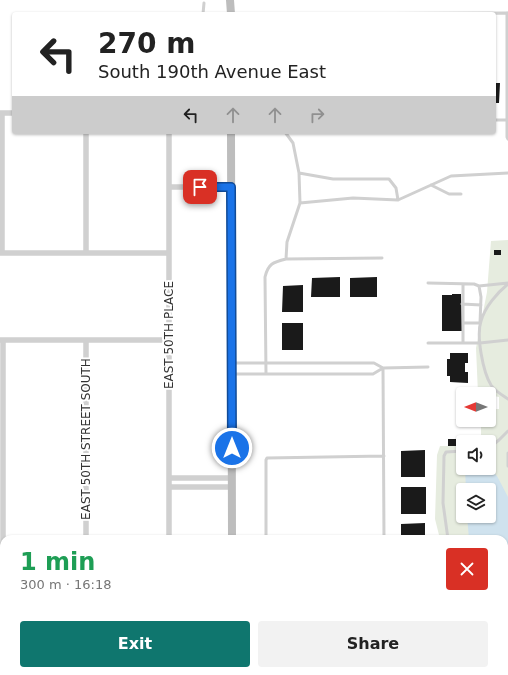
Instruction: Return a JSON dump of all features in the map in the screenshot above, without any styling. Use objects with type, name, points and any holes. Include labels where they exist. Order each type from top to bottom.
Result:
[{"type":"street","points":[[230,0],[230,12]]},
{"type":"street","points":[[12,113],[1,113],[1,253],[169,253]]},
{"type":"street","points":[[86,134],[86,253]]},
{"type":"street","name":"EAST 50TH PLACE","points":[[169,134],[169,535]]},
{"type":"street","points":[[231,134],[232,535]]},
{"type":"street","points":[[169,187],[231,187]]},
{"type":"street","points":[[2,535],[1,340],[169,340]]},
{"type":"street","name":"EAST 50TH STREET SOUTH","points":[[86,340],[86,535]]},
{"type":"street","points":[[170,478],[232,478]]},
{"type":"street","points":[[170,487],[232,487]]},
{"type":"lane","points":[[203,12],[204,3]]},
{"type":"lane","points":[[496,13],[507,13],[508,139]]},
{"type":"lane","points":[[496,120],[507,120]]},
{"type":"lane","points":[[286,259],[287,242],[300,203],[299,173],[294,143],[287,134]]},
{"type":"lane","points":[[299,173],[333,179],[389,179],[396,188],[398,200]]},
{"type":"lane","points":[[300,203],[353,198],[398,200],[451,176],[508,173]]},
{"type":"lane","points":[[431,185],[449,194],[461,194]]},
{"type":"lane","points":[[266,374],[265,277],[267,270],[272,264],[276,261],[286,259],[382,258]]},
{"type":"lane","points":[[428,283],[474,284],[479,286],[508,284]]},
{"type":"lane","points":[[463,284],[463,343]]},
{"type":"lane","points":[[480,323],[495,297],[508,284]]},
{"type":"lane","points":[[479,286],[482,305],[480,343],[484,368],[492,386],[508,399]]},
{"type":"lane","points":[[462,304],[482,305]]},
{"type":"lane","points":[[463,323],[480,323]]},
{"type":"lane","points":[[428,343],[480,343],[508,340]]},
{"type":"lane","points":[[232,363],[374,363],[383,368]]},
{"type":"lane","points":[[232,374],[373,374],[383,368],[428,367]]},
{"type":"lane","points":[[383,368],[384,535]]},
{"type":"lane","points":[[496,443],[508,431]]},
{"type":"lane","points":[[447,535],[443,502],[444,456],[446,452],[456,452]]},
{"type":"lane","points":[[508,453],[508,466]]},
{"type":"lane","points":[[266,535],[267,458],[384,456]]},
{"type":"shaded area","points":[[508,240],[508,535],[439,535],[435,519],[437,455],[440,446],[456,446],[456,475],[496,475],[496,435],[481,435],[481,427],[496,427],[496,409],[499,409],[499,397],[496,396],[496,387],[478,387],[476,348],[487,292],[491,241]]},
{"type":"water","points":[[465,475],[496,475],[508,497],[508,535],[469,535],[468,523],[496,523],[496,483],[466,483]]},
{"type":"building","points":[[496,83],[500,83],[499,103],[496,103]]},
{"type":"building","points":[[494,250],[501,250],[501,255],[494,255]]},
{"type":"building","points":[[340,277],[340,297],[311,297],[312,278]]},
{"type":"building","points":[[377,277],[377,297],[350,297],[350,278]]},
{"type":"building","points":[[303,285],[303,312],[282,312],[283,286]]},
{"type":"building","points":[[461,294],[462,331],[442,331],[442,295]]},
{"type":"building","points":[[282,323],[303,323],[303,350],[282,350]]},
{"type":"building","points":[[450,353],[468,353],[468,363],[465,363],[465,372],[468,372],[468,383],[450,382],[450,376],[447,376],[447,359],[450,359]]},
{"type":"building","points":[[448,439],[456,439],[456,446],[448,446]]},
{"type":"building","points":[[425,450],[425,477],[401,477],[401,451]]},
{"type":"building","points":[[401,487],[426,487],[426,514],[401,514]]},
{"type":"building","points":[[425,523],[425,535],[401,535],[401,524]]},
{"type":"route","points":[[200,187],[231,187],[232,448]]}]
